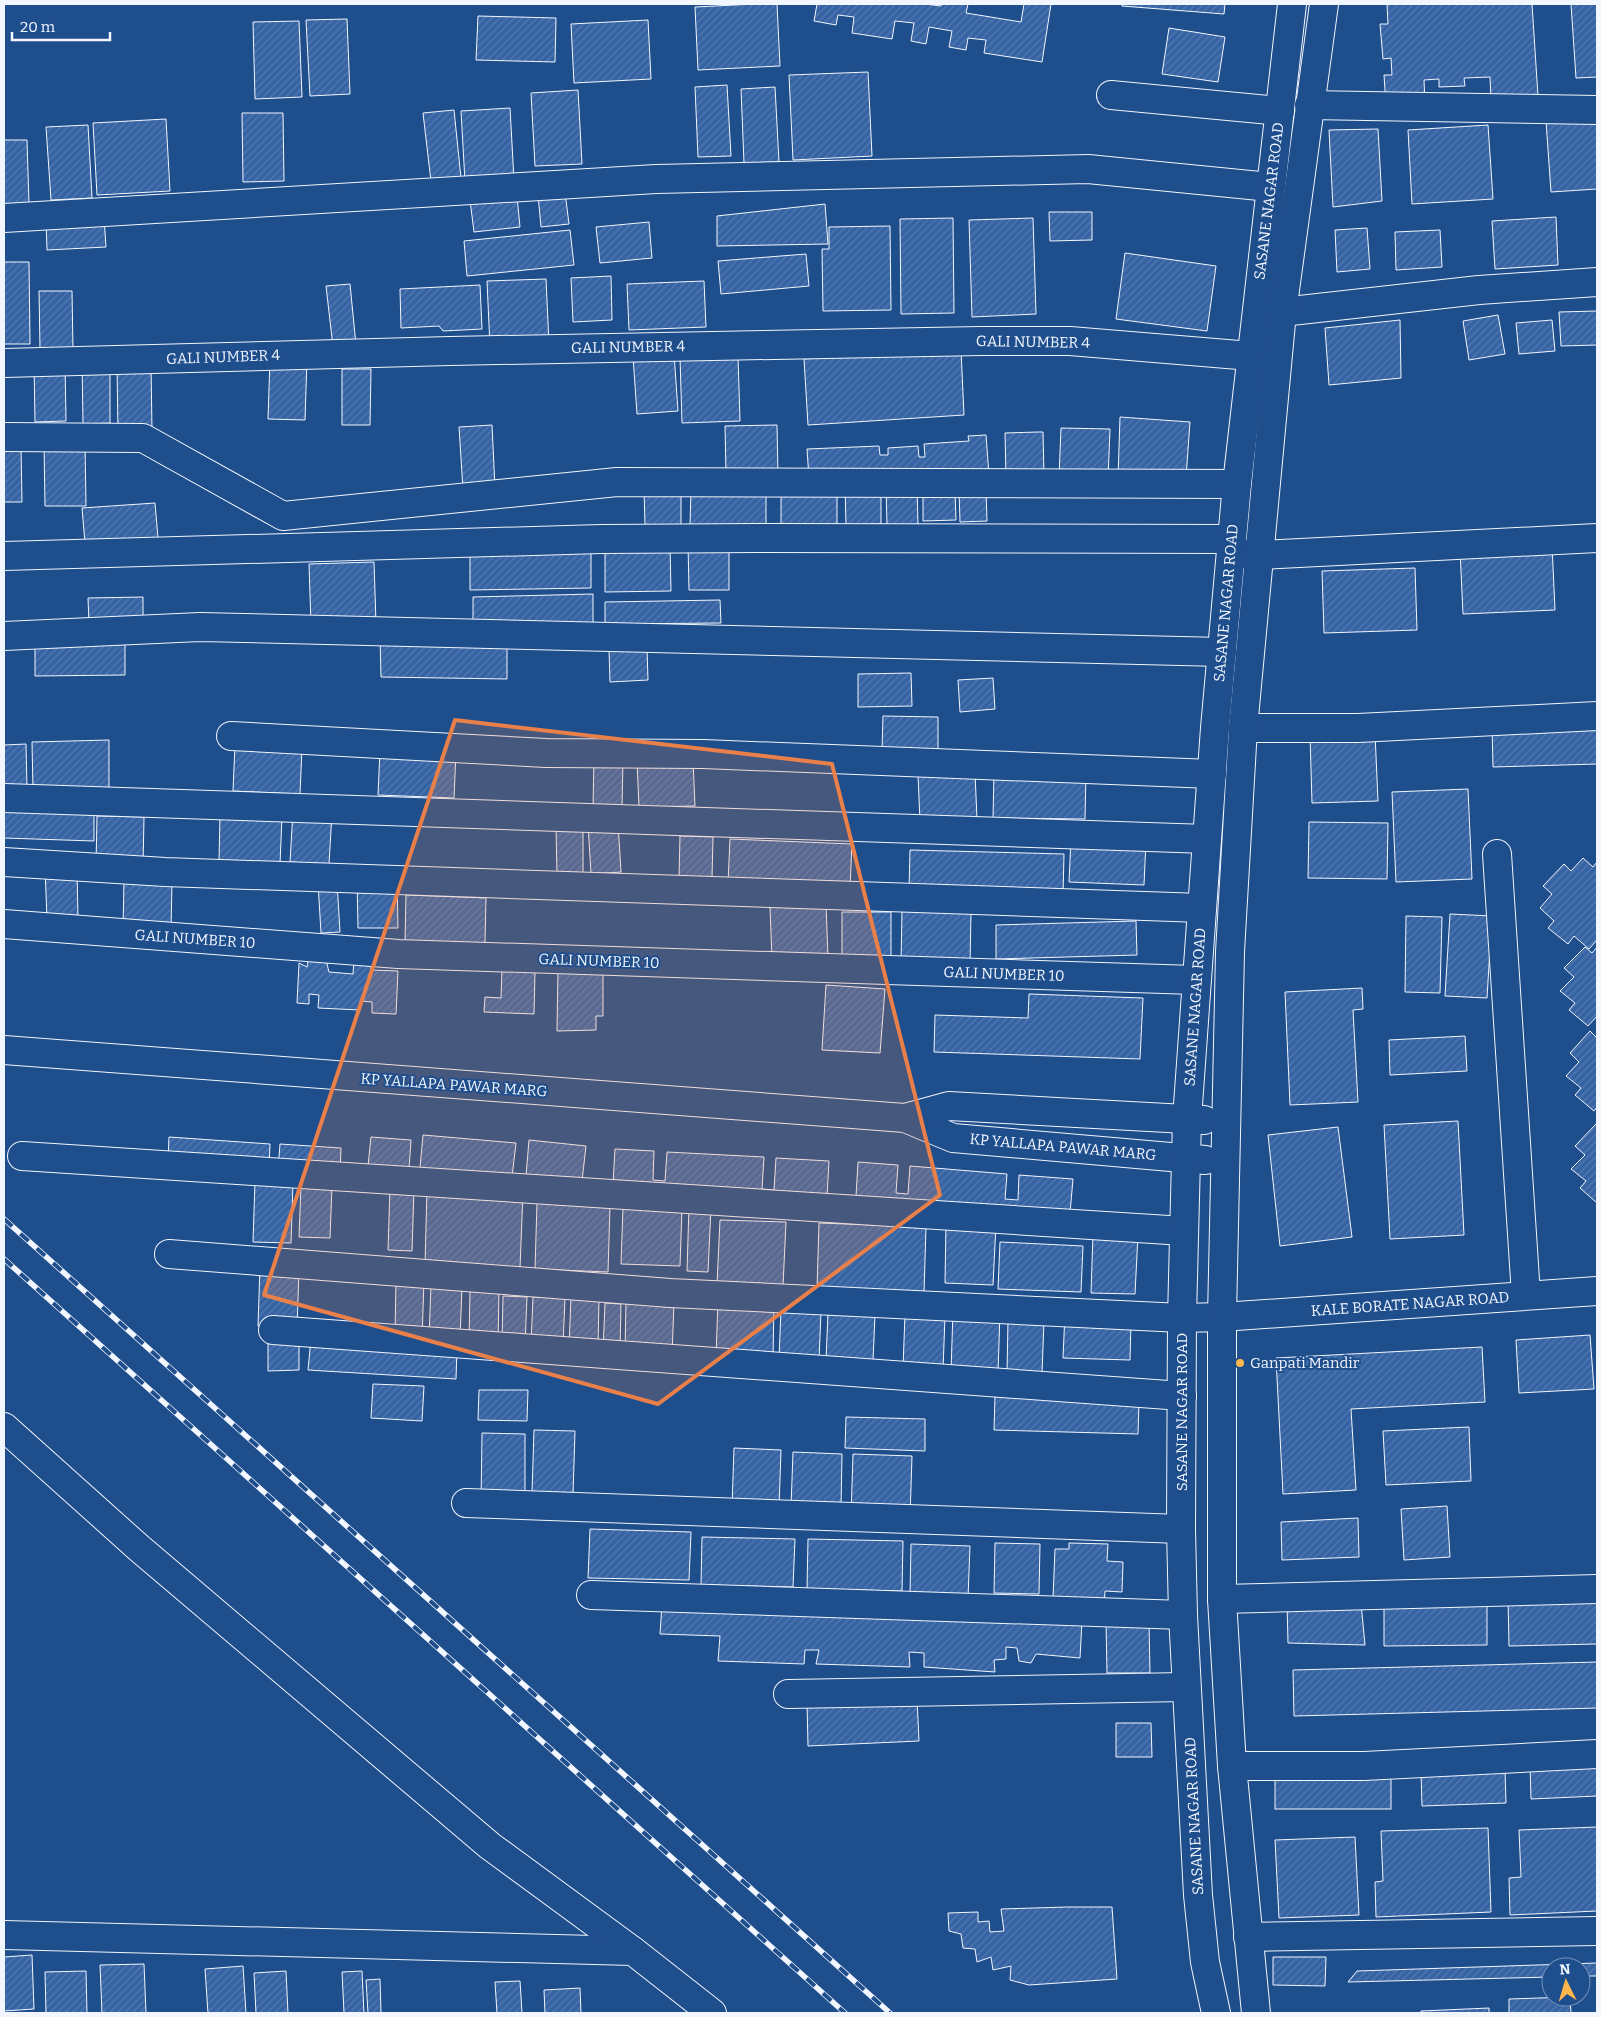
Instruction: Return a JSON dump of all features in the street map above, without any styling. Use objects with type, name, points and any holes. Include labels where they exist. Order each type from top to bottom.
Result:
[{"type":"street","name":"SASANE NAGAR ROAD","points":[[1216,2013],[1205,1962],[1198,1895],[1185,1687],[1181,1529],[1182,1318],[1187,1119],[1196,980],[1236,484],[1292,4]]},
{"type":"street","name":"SASANE NAGAR ROAD","points":[[1256,2013],[1232,1766],[1222,1599],[1222,1317],[1230,952],[1243,728],[1282,312],[1324,4]]},
{"type":"street","points":[[1111,95],[1280,111]]},
{"type":"street","points":[[1310,105],[1597,110]]},
{"type":"street","points":[[4,218],[656,179],[1088,169],[1270,187]]},
{"type":"street","points":[[1282,312],[1479,290],[1597,282]]},
{"type":"street","name":"GALI NUMBER 4","points":[[4,363],[470,351],[1070,340],[1251,356]]},
{"type":"street","points":[[4,437],[143,438],[283,516],[617,482],[1236,484]]},
{"type":"street","points":[[4,556],[602,540],[758,538],[1231,546],[1259,555],[1597,538]]},
{"type":"street","points":[[4,636],[200,627],[1222,652]]},
{"type":"street","points":[[1243,728],[1358,728],[1597,716]]},
{"type":"street","points":[[232,736],[546,753],[703,754],[1212,774]]},
{"type":"street","points":[[4,798],[1208,838]]},
{"type":"street","points":[[1497,854],[1526,1295]]},
{"type":"street","points":[[4,862],[165,872],[1202,908]]},
{"type":"street","name":"GALI NUMBER 10","points":[[4,924],[398,954],[1196,980]]},
{"type":"street","name":"KP YALLAPA PAWAR MARG","points":[[4,1050],[905,1118],[952,1138],[1225,1162]]},
{"type":"street","name":"KP YALLAPA PAWAR MARG","points":[[905,1118],[949,1106],[1226,1121]]},
{"type":"street","points":[[22,1156],[1184,1231]]},
{"type":"street","name":"KALE BORATE NAGAR ROAD","points":[[169,1254],[670,1293],[1182,1318],[1222,1317],[1597,1291]]},
{"type":"street","points":[[273,1330],[1182,1396]]},
{"type":"street","points":[[4,1426],[146,1555],[490,1846],[633,1951],[712,2013]]},
{"type":"street","points":[[466,1504],[1181,1529]]},
{"type":"street","points":[[1222,1599],[1597,1589]]},
{"type":"street","points":[[591,1595],[1183,1615]]},
{"type":"street","points":[[788,1694],[1185,1687]]},
{"type":"street","points":[[1232,1766],[1364,1766],[1597,1754]]},
{"type":"street","points":[[1248,1937],[1597,1931]]},
{"type":"street","points":[[4,1935],[633,1951]]},
{"type":"highlighted area","points":[[455,720],[832,764],[940,1195],[658,1404],[264,1295]]},
{"type":"building","points":[[777,4],[780,66],[698,70],[695,7]]},
{"type":"building","points":[[817,4],[925,4],[941,6],[941,4],[968,4],[966,13],[1021,22],[1024,4],[1051,4],[1042,62],[984,53],[986,40],[968,38],[966,50],[949,47],[952,31],[929,27],[926,44],[911,41],[914,23],[895,21],[892,39],[852,33],[854,17],[838,15],[836,25],[814,21]]},
{"type":"building","points":[[1122,4],[1225,4],[1224,14],[1122,6]]},
{"type":"building","points":[[1387,4],[1532,4],[1538,96],[1491,99],[1490,77],[1464,78],[1465,86],[1439,87],[1439,79],[1424,80],[1425,103],[1386,105],[1384,75],[1392,75],[1391,58],[1383,59],[1380,24],[1388,24]]},
{"type":"building","points":[[1571,4],[1597,4],[1597,77],[1576,78]]},
{"type":"building","points":[[478,16],[556,18],[555,62],[476,60]]},
{"type":"building","points":[[347,19],[350,94],[310,96],[306,20]]},
{"type":"building","points":[[648,20],[651,79],[574,83],[571,24]]},
{"type":"building","points":[[299,21],[302,97],[255,99],[253,22]]},
{"type":"building","points":[[1169,28],[1225,37],[1218,82],[1162,74]]},
{"type":"building","points":[[868,72],[872,156],[793,160],[789,75]]},
{"type":"building","points":[[727,85],[731,156],[698,157],[695,87]]},
{"type":"building","points":[[775,87],[779,162],[744,163],[741,89]]},
{"type":"building","points":[[578,90],[582,164],[535,166],[531,93]]},
{"type":"building","points":[[510,108],[514,180],[465,182],[461,111]]},
{"type":"building","points":[[454,110],[461,178],[432,190],[423,113]]},
{"type":"building","points":[[242,113],[283,113],[284,181],[243,182]]},
{"type":"building","points":[[1597,118],[1597,189],[1551,192],[1546,121]]},
{"type":"building","points":[[166,119],[170,191],[97,195],[93,123]]},
{"type":"building","points":[[88,125],[92,198],[51,200],[46,127]]},
{"type":"building","points":[[1488,125],[1493,199],[1412,204],[1408,130]]},
{"type":"building","points":[[1378,129],[1382,201],[1333,207],[1329,130]]},
{"type":"building","points":[[4,140],[27,140],[29,204],[4,204]]},
{"type":"building","points":[[565,192],[569,224],[541,227],[538,195]]},
{"type":"building","points":[[517,196],[520,227],[474,232],[470,200]]},
{"type":"building","points":[[825,204],[828,244],[717,246],[717,216]]},
{"type":"building","points":[[1049,212],[1092,212],[1092,240],[1050,241]]},
{"type":"building","points":[[104,217],[106,247],[47,250],[46,220]]},
{"type":"building","points":[[1556,217],[1558,265],[1495,269],[1492,221]]},
{"type":"building","points":[[953,218],[954,313],[901,314],[900,219]]},
{"type":"building","points":[[1033,218],[1036,314],[972,317],[969,220]]},
{"type":"building","points":[[649,222],[652,258],[600,263],[596,227]]},
{"type":"building","points":[[890,226],[891,310],[823,311],[822,249],[829,249],[829,227]]},
{"type":"building","points":[[1367,228],[1370,269],[1337,272],[1335,230]]},
{"type":"building","points":[[570,230],[574,265],[467,276],[464,241]]},
{"type":"building","points":[[1440,230],[1442,267],[1396,270],[1395,232]]},
{"type":"building","points":[[1125,253],[1216,266],[1207,331],[1116,319]]},
{"type":"building","points":[[806,254],[809,286],[721,294],[718,261]]},
{"type":"building","points":[[4,262],[29,262],[30,344],[4,344]]},
{"type":"building","points":[[611,276],[612,320],[573,322],[571,278]]},
{"type":"building","points":[[546,279],[549,344],[490,347],[487,281]]},
{"type":"building","points":[[704,281],[706,327],[629,330],[627,284]]},
{"type":"building","points":[[350,284],[356,345],[333,347],[326,286]]},
{"type":"building","points":[[480,285],[482,329],[443,331],[439,326],[401,328],[400,289]]},
{"type":"building","points":[[39,291],[72,291],[73,349],[40,349]]},
{"type":"building","points":[[1597,311],[1597,345],[1561,346],[1559,312]]},
{"type":"building","points":[[1498,315],[1505,354],[1469,360],[1463,321]]},
{"type":"building","points":[[1400,320],[1401,378],[1329,385],[1325,328]]},
{"type":"building","points":[[1552,320],[1555,351],[1519,354],[1516,323]]},
{"type":"building","points":[[961,350],[964,415],[808,425],[804,359]]},
{"type":"building","points":[[674,353],[678,411],[637,414],[633,357]]},
{"type":"building","points":[[738,357],[740,421],[682,423],[680,358]]},
{"type":"building","points":[[270,358],[307,359],[305,420],[268,419]]},
{"type":"building","points":[[65,362],[66,421],[35,422],[34,363]]},
{"type":"building","points":[[82,362],[110,362],[110,423],[83,424]]},
{"type":"building","points":[[151,364],[152,432],[118,433],[117,365]]},
{"type":"building","points":[[342,369],[371,369],[370,425],[342,425]]},
{"type":"building","points":[[1120,417],[1190,422],[1186,478],[1118,478]]},
{"type":"building","points":[[492,425],[495,488],[463,490],[459,427]]},
{"type":"building","points":[[777,425],[778,475],[726,473],[725,426]]},
{"type":"building","points":[[1061,428],[1110,429],[1108,479],[1059,477]]},
{"type":"building","points":[[1043,432],[1044,476],[1006,477],[1005,433]]},
{"type":"building","points":[[986,435],[989,475],[809,478],[807,449],[879,446],[880,455],[888,455],[888,448],[918,446],[919,457],[925,457],[924,444],[969,441],[968,436]]},
{"type":"building","points":[[44,444],[85,444],[86,506],[45,506]]},
{"type":"building","points":[[4,447],[21,447],[22,502],[4,502]]},
{"type":"building","points":[[881,485],[881,524],[846,525],[845,486]]},
{"type":"building","points":[[917,485],[918,526],[887,526],[886,486]]},
{"type":"building","points":[[837,488],[837,525],[781,526],[781,489]]},
{"type":"building","points":[[691,489],[766,490],[766,526],[690,526]]},
{"type":"building","points":[[986,489],[987,521],[960,522],[959,490]]},
{"type":"building","points":[[644,490],[681,490],[681,525],[645,525]]},
{"type":"building","points":[[923,490],[955,490],[956,520],[923,521]]},
{"type":"building","points":[[155,503],[158,538],[85,543],[82,508]]},
{"type":"building","points":[[688,544],[729,544],[729,590],[689,590]]},
{"type":"building","points":[[670,545],[671,591],[605,592],[605,546]]},
{"type":"building","points":[[1552,545],[1555,610],[1463,614],[1460,550]]},
{"type":"building","points":[[591,546],[591,588],[470,590],[470,548]]},
{"type":"building","points":[[374,562],[376,623],[311,625],[309,564]]},
{"type":"building","points":[[1415,568],[1417,630],[1324,633],[1322,571]]},
{"type":"building","points":[[593,594],[593,623],[473,626],[473,597]]},
{"type":"building","points":[[143,597],[143,623],[89,624],[88,598]]},
{"type":"building","points":[[720,600],[721,623],[605,624],[605,602]]},
{"type":"building","points":[[380,637],[507,640],[507,679],[381,677]]},
{"type":"building","points":[[125,639],[125,675],[35,676],[35,640]]},
{"type":"building","points":[[647,647],[648,680],[610,682],[609,649]]},
{"type":"building","points":[[911,673],[912,706],[858,707],[858,674]]},
{"type":"building","points":[[993,678],[995,709],[960,712],[958,680]]},
{"type":"building","points":[[883,716],[938,717],[938,750],[882,750]]},
{"type":"building","points":[[1597,722],[1597,764],[1493,767],[1492,726]]},
{"type":"building","points":[[1375,733],[1378,801],[1312,803],[1310,735]]},
{"type":"building","points":[[109,740],[109,788],[33,790],[32,742]]},
{"type":"building","points":[[26,744],[27,789],[4,790],[4,745]]},
{"type":"building","points":[[235,745],[302,748],[300,794],[233,791]]},
{"type":"building","points":[[380,750],[456,752],[454,798],[378,795]]},
{"type":"building","points":[[594,759],[623,759],[622,807],[593,806]]},
{"type":"building","points":[[693,760],[695,806],[639,807],[637,761]]},
{"type":"building","points":[[994,771],[1086,773],[1085,819],[993,818]]},
{"type":"building","points":[[975,773],[977,819],[920,821],[918,775]]},
{"type":"building","points":[[1468,789],[1472,879],[1396,882],[1392,792]]},
{"type":"building","points":[[4,802],[94,805],[94,841],[4,838]]},
{"type":"building","points":[[293,811],[332,813],[329,864],[290,862]]},
{"type":"building","points":[[220,815],[282,817],[280,864],[219,861]]},
{"type":"building","points":[[97,816],[144,817],[143,866],[96,865]]},
{"type":"building","points":[[1309,822],[1388,823],[1387,879],[1308,878]]},
{"type":"building","points":[[618,823],[621,872],[591,874],[588,824]]},
{"type":"building","points":[[556,826],[583,826],[583,874],[557,875]]},
{"type":"building","points":[[680,836],[713,837],[712,878],[679,877]]},
{"type":"building","points":[[1071,838],[1146,841],[1144,885],[1069,882]]},
{"type":"building","points":[[730,839],[852,844],[850,887],[728,883]]},
{"type":"building","points":[[910,850],[1064,854],[1063,895],[909,891]]},
{"type":"building","points":[[1583,858],[1593,867],[1597,862],[1597,940],[1589,949],[1574,936],[1568,944],[1548,928],[1554,921],[1540,908],[1552,894],[1543,886],[1564,864],[1571,871]]},
{"type":"building","points":[[45,867],[77,868],[78,919],[47,920]]},
{"type":"building","points":[[124,880],[172,882],[171,930],[123,929]]},
{"type":"building","points":[[357,880],[397,880],[398,928],[358,928]]},
{"type":"building","points":[[337,882],[340,932],[321,933],[318,883]]},
{"type":"building","points":[[406,895],[486,898],[485,943],[405,941]]},
{"type":"building","points":[[826,904],[828,958],[772,959],[770,907]]},
{"type":"building","points":[[902,911],[971,912],[970,965],[901,963]]},
{"type":"building","points":[[842,912],[891,912],[891,960],[842,959]]},
{"type":"building","points":[[1450,914],[1492,916],[1487,998],[1445,996]]},
{"type":"building","points":[[1406,916],[1442,917],[1440,993],[1405,992]]},
{"type":"building","points":[[1136,921],[1137,955],[996,959],[996,925]]},
{"type":"building","points":[[1585,947],[1592,953],[1597,947],[1597,1016],[1588,1026],[1569,1010],[1575,1003],[1560,991],[1574,977],[1564,968]]},
{"type":"building","points":[[309,956],[326,960],[329,972],[353,974],[354,959],[371,960],[371,970],[398,971],[396,1014],[372,1013],[372,1002],[360,1001],[360,1010],[318,1008],[319,995],[309,994],[309,1004],[297,1003],[299,963],[307,967]]},
{"type":"building","points":[[502,969],[535,971],[534,1014],[484,1012],[485,997],[501,998]]},
{"type":"building","points":[[558,969],[603,969],[603,1016],[596,1016],[596,1030],[557,1031]]},
{"type":"building","points":[[826,985],[885,989],[880,1053],[822,1050]]},
{"type":"building","points":[[1362,988],[1363,1009],[1353,1010],[1358,1102],[1290,1105],[1285,992]]},
{"type":"building","points":[[1029,994],[1143,998],[1140,1059],[934,1052],[935,1015],[1028,1018]]},
{"type":"building","points":[[1590,1031],[1597,1038],[1597,1107],[1594,1111],[1575,1095],[1581,1088],[1566,1076],[1579,1062],[1570,1053]]},
{"type":"building","points":[[1465,1036],[1467,1071],[1390,1075],[1389,1040]]},
{"type":"building","points":[[1458,1121],[1464,1235],[1390,1239],[1384,1125]]},
{"type":"building","points":[[1596,1124],[1597,1203],[1580,1188],[1586,1181],[1571,1169],[1585,1155],[1575,1146]]},
{"type":"building","points":[[1338,1127],[1352,1237],[1280,1246],[1268,1135]]},
{"type":"building","points":[[423,1135],[516,1143],[512,1177],[420,1168]]},
{"type":"building","points":[[169,1137],[270,1144],[269,1168],[168,1161]]},
{"type":"building","points":[[371,1137],[411,1140],[409,1169],[368,1166]]},
{"type":"building","points":[[529,1140],[586,1146],[582,1181],[526,1176]]},
{"type":"building","points":[[280,1144],[341,1148],[340,1173],[278,1170]]},
{"type":"building","points":[[615,1149],[654,1151],[653,1180],[665,1181],[667,1152],[764,1157],[762,1189],[774,1190],[776,1158],[829,1161],[827,1197],[613,1184]]},
{"type":"building","points":[[858,1162],[898,1165],[896,1193],[908,1194],[910,1166],[1007,1174],[1005,1199],[1018,1200],[1019,1175],[1073,1179],[1070,1213],[856,1196]]},
{"type":"building","points":[[255,1181],[293,1182],[291,1243],[253,1242]]},
{"type":"building","points":[[301,1185],[332,1186],[330,1238],[299,1237]]},
{"type":"building","points":[[390,1187],[414,1188],[412,1251],[388,1250]]},
{"type":"building","points":[[427,1189],[523,1192],[520,1268],[425,1265]]},
{"type":"building","points":[[537,1203],[610,1206],[608,1272],[535,1269]]},
{"type":"building","points":[[689,1206],[711,1207],[708,1272],[687,1271]]},
{"type":"building","points":[[623,1207],[682,1208],[680,1266],[621,1264]]},
{"type":"building","points":[[720,1220],[786,1222],[783,1286],[717,1284]]},
{"type":"building","points":[[946,1222],[996,1224],[993,1285],[945,1283]]},
{"type":"building","points":[[819,1223],[926,1227],[924,1293],[817,1289]]},
{"type":"building","points":[[1093,1234],[1138,1235],[1135,1294],[1091,1293]]},
{"type":"building","points":[[1000,1242],[1083,1246],[1081,1292],[998,1289]]},
{"type":"building","points":[[260,1267],[299,1269],[297,1329],[258,1326]]},
{"type":"building","points":[[396,1279],[424,1280],[422,1339],[395,1336]]},
{"type":"building","points":[[431,1285],[462,1286],[460,1339],[429,1337]]},
{"type":"building","points":[[470,1289],[499,1290],[498,1343],[469,1342]]},
{"type":"building","points":[[503,1296],[527,1297],[525,1345],[502,1344]]},
{"type":"building","points":[[571,1296],[599,1297],[598,1349],[569,1348]]},
{"type":"building","points":[[533,1297],[565,1298],[563,1345],[531,1344]]},
{"type":"building","points":[[626,1301],[674,1302],[672,1356],[625,1353]]},
{"type":"building","points":[[718,1301],[774,1303],[773,1358],[716,1357]]},
{"type":"building","points":[[605,1303],[621,1304],[620,1352],[603,1351]]},
{"type":"building","points":[[781,1309],[821,1311],[819,1361],[779,1359]]},
{"type":"building","points":[[953,1310],[1000,1312],[998,1373],[951,1372]]},
{"type":"building","points":[[828,1313],[875,1315],[873,1361],[826,1360]]},
{"type":"building","points":[[1065,1313],[1131,1320],[1130,1360],[1063,1358]]},
{"type":"building","points":[[905,1314],[945,1316],[943,1370],[903,1368]]},
{"type":"building","points":[[1008,1320],[1044,1321],[1042,1373],[1007,1373]]},
{"type":"building","points":[[1590,1335],[1594,1389],[1519,1393],[1516,1340]]},
{"type":"building","points":[[311,1339],[457,1348],[456,1379],[308,1370]]},
{"type":"building","points":[[268,1343],[299,1343],[299,1370],[268,1371]]},
{"type":"building","points":[[1482,1347],[1485,1402],[1351,1409],[1356,1490],[1283,1494],[1276,1358]]},
{"type":"building","points":[[373,1384],[424,1386],[422,1421],[371,1418]]},
{"type":"building","points":[[479,1390],[528,1390],[527,1421],[478,1420]]},
{"type":"building","points":[[995,1396],[1139,1401],[1138,1434],[994,1430]]},
{"type":"building","points":[[846,1417],[925,1419],[925,1451],[845,1448]]},
{"type":"building","points":[[1469,1427],[1471,1481],[1386,1485],[1383,1431]]},
{"type":"building","points":[[534,1430],[575,1431],[573,1495],[532,1493]]},
{"type":"building","points":[[482,1433],[525,1434],[525,1503],[481,1502]]},
{"type":"building","points":[[734,1448],[781,1450],[779,1508],[732,1506]]},
{"type":"building","points":[[793,1452],[842,1454],[841,1508],[791,1507]]},
{"type":"building","points":[[853,1454],[912,1456],[910,1518],[851,1517]]},
{"type":"building","points":[[1447,1506],[1450,1557],[1404,1560],[1401,1509]]},
{"type":"building","points":[[1358,1518],[1359,1557],[1282,1560],[1281,1522]]},
{"type":"building","points":[[590,1529],[691,1532],[689,1580],[588,1578]]},
{"type":"building","points":[[702,1537],[795,1539],[793,1587],[701,1585]]},
{"type":"building","points":[[808,1539],[903,1541],[902,1591],[807,1589]]},
{"type":"building","points":[[995,1543],[1040,1544],[1039,1594],[994,1593]]},
{"type":"building","points":[[1069,1543],[1108,1544],[1107,1561],[1123,1562],[1122,1592],[1105,1591],[1104,1607],[1053,1598],[1055,1549],[1069,1549]]},
{"type":"building","points":[[911,1544],[970,1546],[968,1598],[910,1596]]},
{"type":"building","points":[[1597,1596],[1597,1644],[1509,1646],[1508,1598]]},
{"type":"building","points":[[1384,1598],[1487,1598],[1487,1645],[1384,1646]]},
{"type":"building","points":[[1287,1603],[1361,1603],[1365,1645],[1288,1643]]},
{"type":"building","points":[[662,1604],[1082,1621],[1080,1658],[1036,1654],[1031,1663],[1019,1661],[1017,1648],[1006,1647],[1006,1659],[994,1660],[995,1672],[924,1667],[924,1653],[909,1652],[910,1667],[816,1664],[819,1650],[805,1650],[804,1664],[718,1661],[720,1636],[660,1634]]},
{"type":"building","points":[[1106,1623],[1149,1623],[1150,1673],[1107,1673]]},
{"type":"building","points":[[1597,1662],[1597,1708],[1294,1716],[1293,1670]]},
{"type":"building","points":[[917,1698],[919,1741],[808,1746],[807,1703]]},
{"type":"building","points":[[1116,1723],[1151,1723],[1152,1757],[1116,1757]]},
{"type":"building","points":[[1597,1763],[1597,1796],[1531,1799],[1530,1766]]},
{"type":"building","points":[[1505,1769],[1506,1803],[1422,1806],[1421,1772]]},
{"type":"building","points":[[1275,1771],[1391,1771],[1391,1809],[1275,1809]]},
{"type":"building","points":[[1597,1827],[1597,1911],[1510,1915],[1509,1878],[1521,1877],[1519,1830]]},
{"type":"building","points":[[1488,1828],[1491,1912],[1376,1917],[1375,1882],[1383,1881],[1381,1831]]},
{"type":"building","points":[[1355,1837],[1359,1915],[1279,1918],[1275,1840]]},
{"type":"building","points":[[1112,1907],[1117,1979],[1029,1985],[1010,1980],[1011,1966],[993,1970],[991,1957],[977,1962],[975,1949],[963,1948],[961,1934],[949,1931],[948,1913],[978,1912],[978,1922],[989,1921],[990,1932],[1004,1931],[1001,1909]]},
{"type":"building","points":[[32,1955],[34,2009],[4,2011],[4,1957]]},
{"type":"building","points":[[1273,1957],[1326,1957],[1325,1986],[1273,1985]]},
{"type":"building","points":[[1591,1963],[1597,1963],[1597,1976],[1591,1976]]},
{"type":"building","points":[[144,1964],[146,2013],[102,2013],[100,1965]]},
{"type":"building","points":[[1541,1965],[1541,1977],[1348,1982],[1357,1971]]},
{"type":"building","points":[[243,1966],[246,2013],[208,2013],[205,1969]]},
{"type":"building","points":[[86,1971],[87,2013],[46,2013],[45,1972]]},
{"type":"building","points":[[286,1971],[288,2013],[256,2013],[254,1973]]},
{"type":"building","points":[[362,1971],[364,2013],[344,2013],[342,1972]]},
{"type":"building","points":[[380,1979],[381,2013],[368,2013],[366,1980]]},
{"type":"building","points":[[520,1981],[522,2013],[497,2013],[495,1982]]},
{"type":"building","points":[[580,1988],[581,2013],[545,2013],[544,1990]]},
{"type":"building","points":[[1541,1998],[1541,2007],[1571,2007],[1571,2013],[1509,2013],[1509,1999]]},
{"type":"building","points":[[1489,2008],[1489,2013],[1421,2013],[1421,2011]]},
{"type":"railway","points":[[4,1219],[890,2013]]},
{"type":"railway","points":[[4,1259],[845,2013]]},
{"type":"place","name":"Ganpati Mandir","points":[[1240,1363]]}]
